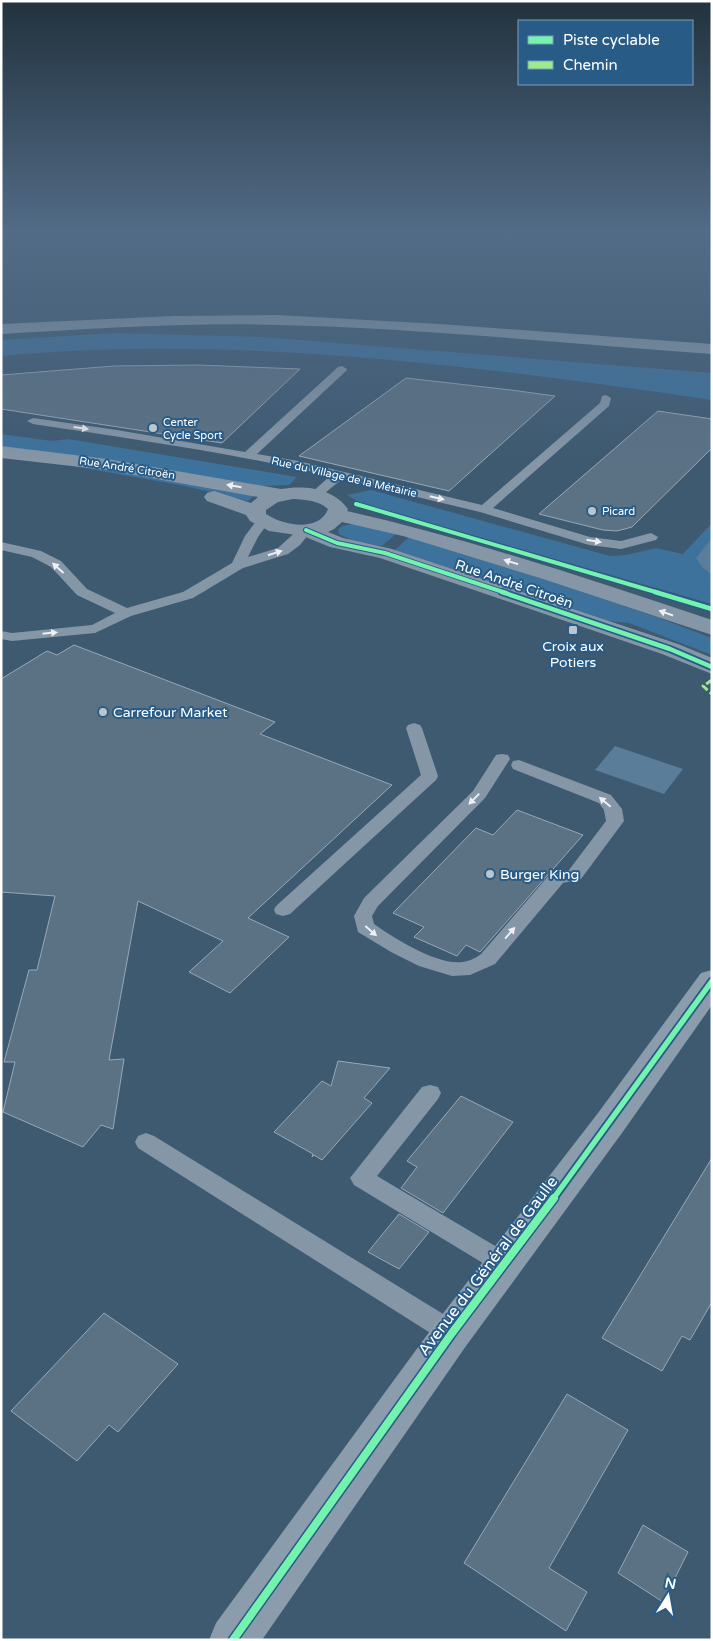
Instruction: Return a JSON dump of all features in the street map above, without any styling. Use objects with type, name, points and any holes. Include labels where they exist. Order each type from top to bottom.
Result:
[{"type":"main road","points":[[1,330],[109,323],[280,320],[423,328],[712,349]]},
{"type":"main road","points":[[173,322],[655,358],[712,364]]},
{"type":"main road","name":"Avenue du Général de Gaulle","points":[[233,1640],[452,1333],[634,1090],[712,981]]},
{"type":"street","name":"Rue André Citroën","points":[[1,452],[41,455],[143,470],[282,495],[315,495]]},
{"type":"street","name":"Rue André Citroën","points":[[1,456],[212,497],[282,529],[306,530],[337,543],[385,553],[670,649],[712,667]]},
{"type":"street","points":[[259,517],[264,501],[282,495]]},
{"type":"street","points":[[306,530],[327,524],[338,515],[338,509],[334,503],[315,495]]},
{"type":"street","name":"Rue André Citroën","points":[[338,515],[408,531],[551,574],[712,628]]},
{"type":"lane","points":[[249,455],[342,369]]},
{"type":"lane","points":[[484,509],[605,404],[606,398]]},
{"type":"lane","name":"Rue du Village de la Métairie","points":[[33,421],[117,433],[298,465],[484,509],[589,541],[621,544],[651,537]]},
{"type":"lane","points":[[315,495],[339,475]]},
{"type":"lane","points":[[238,564],[259,517]]},
{"type":"lane","points":[[1,635],[12,637],[95,629],[126,613],[188,595],[238,564],[283,551],[306,530]]},
{"type":"lane","points":[[1,546],[36,554],[56,564],[82,592],[126,613]]},
{"type":"lane","points":[[283,910],[430,776],[414,728]]},
{"type":"lane","points":[[510,762],[604,799],[613,809],[615,822],[575,874],[556,878],[488,959],[476,966],[450,969],[382,940],[365,927],[363,916],[371,902],[510,762]]},
{"type":"lane","points":[[430,1093],[362,1178],[505,1264]]},
{"type":"lane","points":[[146,1142],[452,1333]]},
{"type":"shaded area","points":[[115,333],[262,337],[712,373],[712,400],[446,365],[268,351],[90,350],[1,356],[1,340]]},
{"type":"shaded area","points":[[1,434],[52,441],[68,439],[297,477],[289,485],[263,486],[1,447]]},
{"type":"shaded area","points":[[62,464],[152,475],[254,496],[248,501],[185,486]]},
{"type":"shaded area","points":[[371,490],[610,556],[626,555],[656,548],[683,554],[712,523],[712,604],[360,503],[347,495]]},
{"type":"shaded area","points":[[354,524],[396,534],[382,546],[356,542],[339,534],[338,530],[342,526]]},
{"type":"shaded area","points":[[409,537],[491,561],[712,638],[712,655],[629,623],[597,620],[395,550]]},
{"type":"shaded area","points":[[712,538],[712,575],[703,568],[696,558]]},
{"type":"shaded area","points":[[615,746],[683,769],[664,794],[595,770]]},
{"type":"building","points":[[198,365],[300,369],[222,443],[1,409],[1,375],[114,366]]},
{"type":"building","points":[[406,378],[555,396],[449,491],[299,456]]},
{"type":"building","points":[[658,411],[712,419],[712,448],[632,527],[617,531],[603,530],[539,514]]},
{"type":"building","points":[[74,645],[275,722],[260,734],[392,785],[248,918],[289,937],[230,993],[189,972],[223,941],[138,901],[109,1060],[124,1059],[113,1129],[101,1125],[83,1147],[3,1112],[15,1062],[4,1062],[29,970],[37,970],[55,896],[1,892],[1,679],[47,651],[57,655]]},
{"type":"building","name":"Burger King","points":[[517,810],[583,835],[480,952],[466,945],[457,956],[414,937],[424,927],[393,913],[476,828],[493,835]]},
{"type":"building","points":[[338,1061],[390,1068],[364,1098],[372,1103],[322,1160],[314,1155],[312,1157],[313,1154],[274,1132],[322,1081],[331,1086]]},
{"type":"building","points":[[461,1096],[513,1122],[443,1213],[401,1188],[417,1167],[407,1161]]},
{"type":"building","points":[[712,1158],[712,1302],[690,1340],[682,1336],[662,1371],[602,1338]]},
{"type":"building","points":[[399,1214],[429,1232],[399,1269],[368,1252]]},
{"type":"building","points":[[104,1313],[178,1364],[118,1432],[109,1425],[77,1461],[11,1411]]},
{"type":"building","points":[[567,1394],[628,1430],[549,1568],[587,1592],[566,1631],[464,1563]]},
{"type":"building","points":[[643,1525],[688,1552],[663,1602],[618,1573]]},
{"type":"marked path","points":[[712,680],[703,686],[712,694]]},
{"type":"cycle path","points":[[356,504],[712,609]]},
{"type":"cycle path","points":[[306,530],[337,543],[385,553],[481,585],[670,649],[712,667]]},
{"type":"cycle path","points":[[233,1640],[452,1333],[610,1123],[712,981]]},
{"type":"place","name":"Center Cycle Sport","points":[[153,428]]},
{"type":"place","name":"Picard","points":[[592,511]]},
{"type":"place","name":"Croix aux Potiers","points":[[573,630]]},
{"type":"place","name":"Carrefour Market","points":[[103,712]]},
{"type":"place","name":"Burger King","points":[[490,874]]}]
